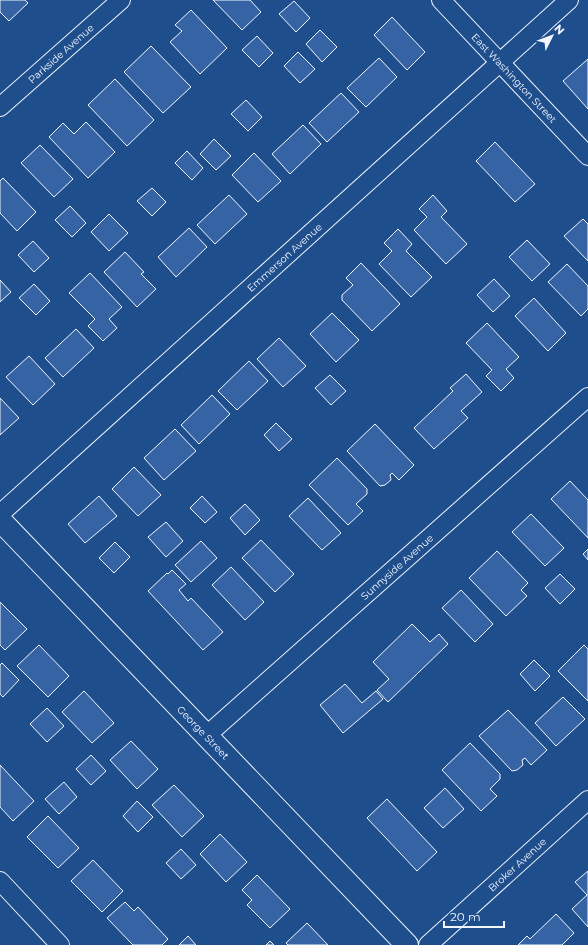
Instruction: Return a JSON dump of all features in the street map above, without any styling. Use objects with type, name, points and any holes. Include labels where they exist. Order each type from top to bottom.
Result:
[{"type":"street","name":"Parkside Avenue","points":[[0,107],[121,0]]},
{"type":"street","name":"East Washington Street","points":[[441,0],[588,156]]},
{"type":"street","name":"Emmerson Avenue","points":[[0,514],[569,0]]},
{"type":"street","name":"Sunnyside Avenue","points":[[206,736],[588,397]]},
{"type":"street","name":"George Street","points":[[0,520],[407,945]]},
{"type":"street","name":"Broker Avenue","points":[[428,945],[588,800]]},
{"type":"street","points":[[0,881],[60,945]]},
{"type":"building","points":[[0,0],[25,0],[28,3],[9,21],[0,12]]},
{"type":"building","points":[[213,0],[250,0],[261,12],[242,30]]},
{"type":"building","points":[[294,1],[310,18],[296,32],[279,14]]},
{"type":"building","points":[[191,10],[227,48],[200,74],[170,42],[182,31],[175,25]]},
{"type":"building","points":[[392,17],[425,52],[407,70],[374,35]]},
{"type":"building","points":[[320,30],[337,47],[322,62],[306,44]]},
{"type":"building","points":[[257,36],[273,53],[259,67],[242,50]]},
{"type":"building","points":[[151,46],[191,87],[163,113],[124,72]]},
{"type":"building","points":[[298,52],[315,69],[300,83],[284,66]]},
{"type":"building","points":[[379,58],[397,77],[366,107],[347,88]]},
{"type":"building","points":[[588,59],[588,109],[563,81]]},
{"type":"building","points":[[115,79],[154,120],[127,146],[88,105]]},
{"type":"building","points":[[341,93],[359,112],[327,142],[309,123]]},
{"type":"building","points":[[246,100],[262,117],[248,131],[231,114]]},
{"type":"building","points":[[86,122],[115,152],[88,178],[49,137],[63,123],[74,134]]},
{"type":"building","points":[[303,125],[321,144],[290,174],[272,154]]},
{"type":"building","points":[[214,139],[231,156],[216,170],[200,154]]},
{"type":"building","points":[[495,142],[535,184],[515,202],[476,161]]},
{"type":"building","points":[[40,145],[73,179],[54,197],[21,163]]},
{"type":"building","points":[[187,151],[203,168],[192,180],[175,163]]},
{"type":"building","points":[[254,153],[281,181],[258,202],[232,175]]},
{"type":"building","points":[[3,178],[36,212],[17,231],[0,213],[0,181]]},
{"type":"building","points":[[152,188],[166,202],[152,216],[137,201]]},
{"type":"building","points":[[229,195],[247,214],[215,244],[197,225]]},
{"type":"building","points":[[433,195],[447,211],[441,217],[467,244],[446,264],[414,230],[427,217],[419,209]]},
{"type":"building","points":[[70,206],[86,223],[72,237],[55,220]]},
{"type":"building","points":[[109,214],[128,233],[109,251],[91,232]]},
{"type":"building","points":[[583,219],[588,224],[588,261],[564,236]]},
{"type":"building","points":[[189,228],[207,247],[176,277],[158,257]]},
{"type":"building","points":[[398,229],[412,244],[406,251],[432,277],[411,297],[379,264],[392,251],[384,243]]},
{"type":"building","points":[[527,240],[550,264],[532,281],[509,257]]},
{"type":"building","points":[[33,241],[49,258],[34,272],[18,255]]},
{"type":"building","points":[[125,252],[144,272],[141,274],[156,289],[137,307],[104,272]]},
{"type":"building","points":[[361,263],[400,304],[372,331],[342,300],[342,295],[353,285],[346,278]]},
{"type":"building","points":[[567,264],[588,286],[588,309],[581,316],[548,282]]},
{"type":"building","points":[[90,273],[122,307],[109,319],[117,328],[103,341],[88,326],[95,319],[69,293]]},
{"type":"building","points":[[494,279],[510,296],[493,312],[477,295]]},
{"type":"building","points":[[0,280],[11,292],[0,302]]},
{"type":"building","points":[[34,284],[50,301],[36,315],[19,298]]},
{"type":"building","points":[[534,298],[566,333],[548,351],[515,316]]},
{"type":"building","points":[[332,313],[359,340],[336,362],[310,334]]},
{"type":"building","points":[[487,323],[519,357],[506,369],[514,378],[501,391],[486,376],[492,370],[466,343]]},
{"type":"building","points":[[76,329],[94,348],[63,377],[45,358]]},
{"type":"building","points":[[279,338],[306,366],[283,387],[257,359]]},
{"type":"building","points":[[29,356],[55,384],[33,405],[6,377]]},
{"type":"building","points":[[249,361],[268,381],[237,410],[218,391]]},
{"type":"building","points":[[466,374],[482,392],[461,411],[468,418],[434,449],[414,428],[453,391],[450,388]]},
{"type":"building","points":[[330,375],[346,391],[331,405],[315,388]]},
{"type":"building","points":[[212,395],[230,414],[199,444],[181,425]]},
{"type":"building","points":[[0,398],[19,418],[0,435]]},
{"type":"building","points":[[276,423],[292,439],[279,451],[264,435]]},
{"type":"building","points":[[375,424],[414,465],[399,480],[392,473],[390,475],[391,480],[385,485],[380,486],[347,451]]},
{"type":"building","points":[[175,429],[196,451],[164,480],[144,458]]},
{"type":"building","points":[[337,458],[367,489],[367,494],[356,504],[363,511],[348,525],[309,485]]},
{"type":"building","points":[[134,467],[161,495],[138,516],[112,489]]},
{"type":"building","points":[[570,481],[588,500],[588,538],[551,499]]},
{"type":"building","points":[[99,496],[117,516],[85,543],[68,524]]},
{"type":"building","points":[[202,496],[217,512],[205,523],[190,508]]},
{"type":"building","points":[[308,498],[341,533],[322,550],[289,516]]},
{"type":"building","points":[[245,504],[260,520],[245,535],[230,518]]},
{"type":"building","points":[[531,514],[564,548],[545,566],[512,532]]},
{"type":"building","points":[[166,522],[183,541],[166,557],[148,537]]},
{"type":"building","points":[[261,540],[294,574],[275,592],[242,558]]},
{"type":"building","points":[[201,541],[217,558],[191,582],[175,565]]},
{"type":"building","points":[[115,542],[130,557],[114,573],[99,558]]},
{"type":"building","points":[[588,549],[588,560],[583,554]]},
{"type":"building","points":[[497,551],[528,583],[521,590],[527,596],[506,616],[469,578]]},
{"type":"building","points":[[231,567],[264,602],[245,620],[212,585]]},
{"type":"building","points":[[172,570],[186,584],[179,590],[188,601],[191,598],[223,632],[203,650],[148,591]]},
{"type":"building","points":[[560,574],[575,589],[560,604],[545,588]]},
{"type":"building","points":[[461,590],[493,624],[475,642],[442,608]]},
{"type":"building","points":[[0,602],[27,629],[5,650],[0,645]]},
{"type":"building","points":[[412,624],[430,642],[439,634],[448,644],[388,702],[377,690],[389,679],[373,662]]},
{"type":"building","points":[[39,645],[69,676],[48,697],[17,666]]},
{"type":"building","points":[[584,645],[588,649],[588,701],[558,671]]},
{"type":"building","points":[[534,660],[550,676],[535,691],[520,674]]},
{"type":"building","points":[[2,663],[19,680],[3,697],[0,694],[0,665]]},
{"type":"building","points":[[345,684],[362,703],[376,691],[383,699],[343,733],[320,705]]},
{"type":"building","points":[[84,691],[114,723],[92,743],[62,712]]},
{"type":"building","points":[[563,697],[585,719],[556,746],[535,723]]},
{"type":"building","points":[[47,708],[64,726],[47,742],[30,724]]},
{"type":"building","points":[[508,710],[547,750],[531,765],[525,758],[522,760],[523,765],[517,770],[512,771],[479,736]]},
{"type":"building","points":[[131,741],[158,769],[137,789],[110,760]]},
{"type":"building","points":[[470,743],[500,774],[500,779],[490,789],[497,796],[481,811],[442,770]]},
{"type":"building","points":[[91,755],[106,771],[91,785],[76,769]]},
{"type":"building","points":[[0,765],[34,801],[13,821],[0,807]]},
{"type":"building","points":[[64,782],[77,797],[59,814],[45,799]]},
{"type":"building","points":[[174,785],[204,816],[182,837],[152,805]]},
{"type":"building","points":[[445,788],[464,809],[443,828],[424,808]]},
{"type":"building","points":[[387,799],[437,852],[417,871],[367,818]]},
{"type":"building","points":[[137,801],[153,817],[138,832],[123,816]]},
{"type":"building","points":[[48,816],[79,848],[58,868],[27,837]]},
{"type":"building","points":[[220,834],[247,862],[226,882],[200,854]]},
{"type":"building","points":[[181,849],[196,865],[181,879],[166,863]]},
{"type":"building","points":[[93,860],[123,891],[102,912],[71,881]]},
{"type":"building","points":[[588,871],[588,927],[572,909],[587,895],[575,882]]},
{"type":"building","points":[[257,875],[290,909],[270,928],[247,905],[252,900],[242,890]]},
{"type":"building","points":[[125,902],[134,911],[138,907],[168,939],[162,945],[133,945],[107,918]]},
{"type":"building","points":[[556,914],[574,933],[562,945],[518,945],[527,936],[530,939]]},
{"type":"building","points":[[307,923],[328,945],[288,945],[286,943]]},
{"type":"building","points":[[188,936],[196,945],[179,945]]},
{"type":"building","points":[[270,941],[274,945],[266,945]]}]
